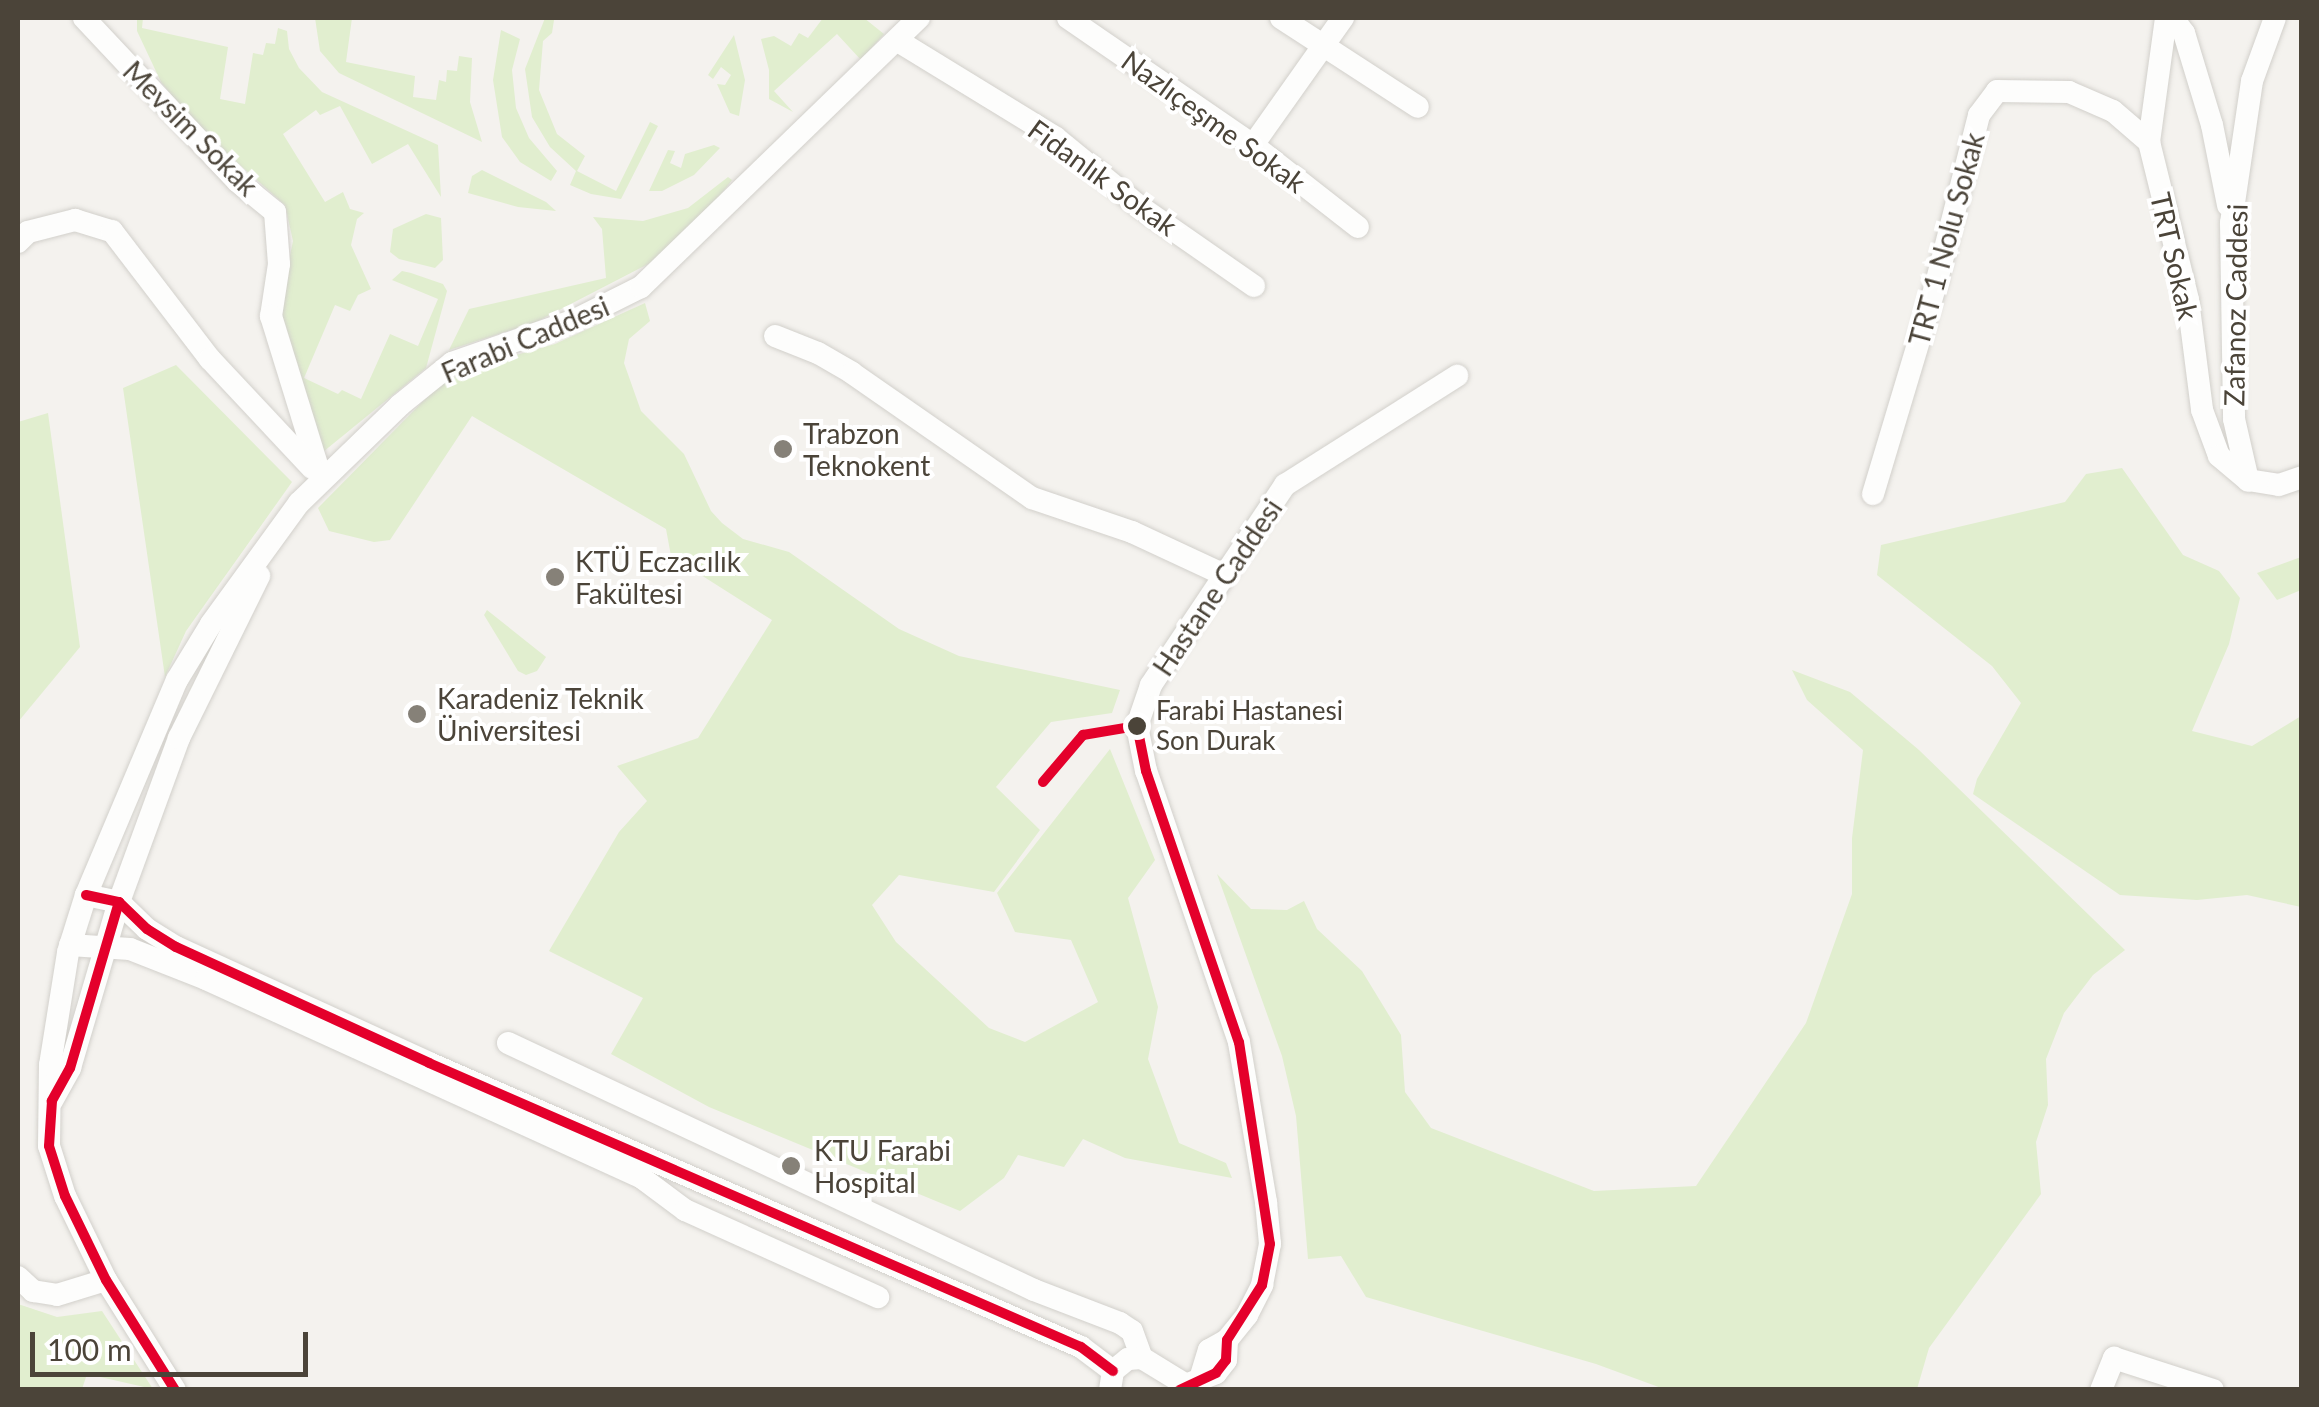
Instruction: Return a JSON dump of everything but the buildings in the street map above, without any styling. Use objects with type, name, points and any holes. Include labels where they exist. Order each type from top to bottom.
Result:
[{"type":"street","name":"Mevsim Sokak","points":[[84,18],[237,180],[274,212],[278,264],[272,316],[321,478]]},
{"type":"street","name":"Farabi Caddesi","points":[[174,1390],[106,1280],[65,1196],[49,1146],[52,1050],[70,945],[86,895],[177,680],[211,624],[321,478],[452,364],[575,320],[641,287],[919,18]]},
{"type":"street","name":"Nazlıçeşme Sokak","points":[[1068,18],[1253,145],[1358,227]]},
{"type":"street","points":[[1281,18],[1418,107]]},
{"type":"street","points":[[1253,145],[1343,18]]},
{"type":"street","points":[[2170,18],[2184,33],[2212,125],[2232,224]]},
{"type":"street","name":"TRT Sokak","points":[[2170,18],[2149,142],[2188,300],[2202,410],[2220,456],[2248,480]]},
{"type":"street","name":"Zafanoz Caddesi","points":[[2248,480],[2234,420],[2232,224],[2252,81],[2275,18]]},
{"type":"street","name":"Fidanlık Sokak","points":[[898,41],[1056,138],[1139,206],[1254,286]]},
{"type":"street","name":"TRT 1 Nolu Sokak","points":[[1872,494],[1937,280],[1978,115],[1997,92],[2069,92],[2113,111],[2149,142]]},
{"type":"street","points":[[18,242],[28,232],[75,220],[112,231],[210,359],[321,478]]},
{"type":"street","points":[[775,336],[818,353],[852,374],[1032,498],[1132,532],[1222,574]]},
{"type":"street","name":"Hastane Caddesi","points":[[508,1043],[1034,1290],[1120,1322],[1132,1331],[1142,1358],[1179,1383],[1209,1350],[1227,1340],[1248,1314],[1262,1284],[1270,1244],[1239,1042],[1146,771],[1136,726],[1151,685],[1284,485],[1456,376]]},
{"type":"street","points":[[2248,480],[2279,485],[2302,477]]},
{"type":"street","name":"Farabi Caddesi","points":[[52,1100],[70,1068],[120,902],[179,738],[272,546]]},
{"type":"street","points":[[86,895],[120,902],[147,929],[176,946],[429,1063],[1080,1346],[1111,1385],[1128,1359],[1142,1358]]},
{"type":"street","points":[[70,945],[130,949],[274,1010],[642,1178],[686,1210],[878,1297]]},
{"type":"street","points":[[18,1276],[33,1290],[57,1295],[106,1280]]},
{"type":"street","points":[[2101,1390],[2114,1358],[2212,1390]]},
{"type":"green space","points":[[137,18],[143,18],[142,28],[228,47],[220,99],[245,104],[253,53],[263,55],[266,43],[275,44],[278,28],[287,31],[289,49],[299,68],[322,92],[438,145],[441,197],[408,144],[372,164],[340,106],[320,115],[316,110],[283,134],[325,202],[343,192],[350,209],[364,213],[357,219],[351,245],[371,289],[358,295],[350,311],[335,305],[304,378],[338,394],[342,390],[361,399],[390,334],[418,346],[438,299],[392,280],[402,271],[443,284],[447,291],[426,368],[323,452],[279,308],[293,241],[285,205],[198,128],[161,82],[137,31]]},
{"type":"green space","points":[[315,18],[352,18],[346,62],[415,76],[413,97],[436,100],[439,80],[446,82],[447,70],[457,71],[459,56],[472,58],[470,102],[482,142],[339,73],[320,51]]},
{"type":"green space","points":[[545,18],[561,18],[554,20],[552,33],[543,41],[539,90],[557,134],[585,156],[577,171],[616,191],[650,122],[658,126],[621,199],[591,194],[570,185],[576,171],[550,147],[532,117],[525,69]]},
{"type":"green space","points":[[823,18],[864,18],[884,34],[861,60],[837,34],[774,91],[793,112],[769,99],[769,70],[761,39],[774,36],[791,46],[799,33],[808,38]]},
{"type":"green space","points":[[501,30],[520,39],[512,70],[516,108],[529,138],[557,171],[551,181],[520,162],[502,137],[493,80]]},
{"type":"green space","points":[[734,35],[745,80],[739,116],[730,113],[717,84],[725,85],[731,75],[721,67],[713,79],[708,75]]},
{"type":"green space","points":[[714,145],[720,148],[694,175],[662,191],[649,191],[668,150],[675,151],[670,163],[681,168],[685,154]]},
{"type":"green space","points":[[482,170],[546,202],[556,211],[518,207],[468,193],[472,176]]},
{"type":"green space","points":[[728,177],[732,180],[709,210],[652,262],[536,322],[449,350],[469,309],[606,278],[602,229],[593,217],[643,221],[688,208]]},
{"type":"green space","points":[[426,214],[441,218],[443,260],[435,268],[399,259],[390,252],[393,229]]},
{"type":"green space","points":[[645,303],[650,321],[629,339],[624,363],[641,411],[684,454],[711,511],[722,523],[743,539],[789,552],[899,629],[959,656],[1120,690],[1112,713],[1051,722],[996,787],[1040,830],[994,892],[899,875],[872,905],[896,942],[989,1028],[1025,1042],[1098,1002],[1071,940],[1015,932],[997,893],[1110,749],[1155,860],[1128,898],[1158,1007],[1148,1059],[1179,1143],[1226,1163],[1232,1178],[1125,1158],[1083,1139],[1064,1167],[1018,1155],[1004,1178],[960,1211],[709,1107],[611,1054],[643,998],[549,951],[619,832],[647,801],[617,766],[698,738],[772,620],[671,556],[666,529],[472,416],[390,540],[374,542],[329,531],[318,508],[441,383],[477,366],[555,344]]},
{"type":"green space","points":[[176,365],[292,482],[186,631],[165,677],[123,388]]},
{"type":"green space","points":[[48,413],[80,647],[18,722],[18,422]]},
{"type":"green space","points":[[2122,468],[2183,555],[2219,571],[2240,598],[2229,644],[2192,731],[2252,746],[2301,716],[2301,907],[2247,895],[2197,900],[2120,895],[1973,794],[1977,779],[2021,703],[1992,666],[1877,575],[1881,545],[2065,502],[2086,474]]},
{"type":"green space","points":[[2301,557],[2301,590],[2277,600],[2257,573]]},
{"type":"green space","points":[[487,610],[546,657],[537,671],[526,675],[518,671],[484,615]]},
{"type":"green space","points":[[1792,670],[1850,692],[1919,750],[2125,950],[2093,975],[2064,1013],[2046,1059],[2048,1105],[2036,1142],[2041,1194],[1929,1348],[1917,1389],[1664,1389],[1596,1364],[1366,1297],[1341,1256],[1308,1259],[1296,1116],[1282,1056],[1217,874],[1251,909],[1287,910],[1304,901],[1317,929],[1362,971],[1401,1035],[1405,1092],[1431,1128],[1594,1191],[1696,1186],[1806,1023],[1852,894],[1852,838],[1863,750],[1807,700]]},
{"type":"green space","points":[[18,1304],[57,1317],[102,1311],[153,1389],[87,1374],[82,1389],[18,1389]]},
{"type":"transit line","points":[[1137,726],[1146,771],[1239,1042],[1270,1244],[1262,1285],[1227,1340],[1226,1360],[1216,1373],[1180,1390]]},
{"type":"transit line","points":[[1043,782],[1083,735],[1137,726]]},
{"type":"transit line","points":[[86,895],[119,902],[147,929],[176,947],[429,1063],[1081,1347],[1113,1371]]},
{"type":"transit line","points":[[119,902],[70,1068],[52,1101],[49,1146],[65,1196],[106,1280],[175,1390]]},
{"type":"place","name":"Trabzon Teknokent","points":[[783,449]]},
{"type":"place","name":"KTÜ Eczacılık Fakültesi","points":[[555,577]]},
{"type":"place","name":"Karadeniz Teknik Üniversitesi","points":[[417,714]]},
{"type":"place","name":"Farabi Hastanesi Son Durak","points":[[1137,726]]},
{"type":"place","name":"KTU Farabi Hospital","points":[[791,1166]]}]
